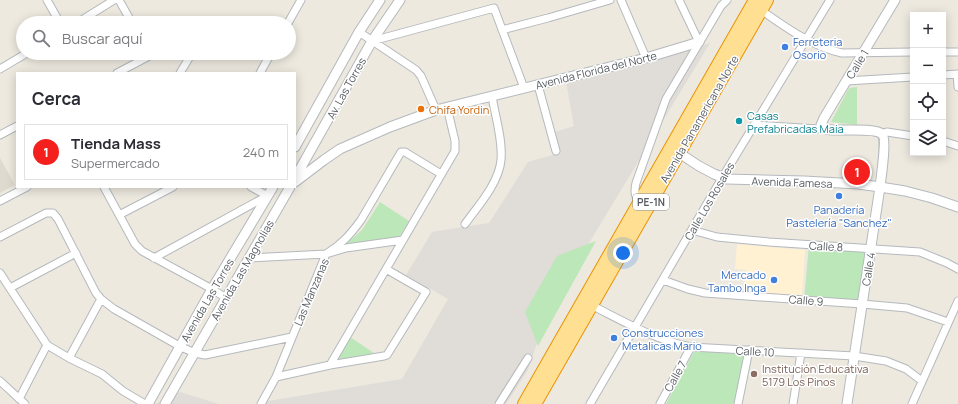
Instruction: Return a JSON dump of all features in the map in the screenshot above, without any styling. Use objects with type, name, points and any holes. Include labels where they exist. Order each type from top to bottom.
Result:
[{"type":"highway","name":"Avenida Panamericana Norte","points":[[535,404],[679,153],[761,4]]},
{"type":"highway","name":"Avenida Panamericana Norte","points":[[524,404],[639,204],[761,4]]},
{"type":"street","points":[[47,0],[56,16]]},
{"type":"street","points":[[88,16],[114,0]]},
{"type":"street","points":[[119,0],[128,16]]},
{"type":"street","points":[[292,16],[301,0]]},
{"type":"street","name":"Av. Las Torres","points":[[296,145],[359,32],[380,0]]},
{"type":"street","name":"Av. Las Torres","points":[[296,176],[372,41],[400,0]]},
{"type":"street","points":[[502,30],[610,0]]},
{"type":"street","points":[[621,0],[646,58]]},
{"type":"street","points":[[679,0],[699,42]]},
{"type":"street","points":[[639,204],[635,196],[636,183],[666,99],[721,6],[727,0]]},
{"type":"street","name":"Calle Los Rosales","points":[[590,404],[722,178],[830,0]]},
{"type":"street","name":"Calle 1","points":[[823,128],[821,125],[824,118],[895,0]]},
{"type":"street","points":[[761,4],[806,39],[831,51],[842,53],[910,52]]},
{"type":"street","points":[[372,41],[494,8],[524,88]]},
{"type":"street","points":[[359,32],[416,70],[422,76],[436,110]]},
{"type":"street","name":"Avenida Florida del Norte","points":[[492,96],[646,58],[699,42]]},
{"type":"street","points":[[946,52],[958,52]]},
{"type":"street","points":[[0,69],[16,60]]},
{"type":"street","points":[[119,72],[140,60]]},
{"type":"street","points":[[181,72],[188,60]]},
{"type":"street","points":[[261,72],[267,60]]},
{"type":"street","points":[[946,75],[958,74],[958,87]]},
{"type":"street","points":[[846,81],[910,77]]},
{"type":"street","points":[[538,85],[556,151]]},
{"type":"street","points":[[296,181],[324,160],[348,145],[390,127],[436,110],[492,96],[501,145],[501,161],[497,174],[488,192],[465,224]]},
{"type":"street","points":[[330,365],[455,151],[447,107]]},
{"type":"street","points":[[754,125],[874,131],[882,134],[887,132],[910,136]]},
{"type":"street","points":[[0,135],[16,127]]},
{"type":"street","name":"Calle 4","points":[[847,404],[880,186],[884,151],[884,138],[882,134]]},
{"type":"street","points":[[946,143],[958,146]]},
{"type":"street","name":"Las Manzanas","points":[[261,404],[276,377],[326,254],[338,247],[355,229],[402,152],[442,174]]},
{"type":"street","name":"Avenida Famesa","points":[[679,153],[699,166],[726,179],[804,181],[880,186],[932,198],[958,207]]},
{"type":"street","points":[[0,201],[25,188]]},
{"type":"street","points":[[105,188],[135,244],[142,251],[226,298]]},
{"type":"street","points":[[119,215],[171,188]]},
{"type":"street","points":[[253,188],[268,196]]},
{"type":"street","points":[[268,196],[272,188]]},
{"type":"street","points":[[154,258],[284,188]]},
{"type":"street","name":"Avenida Las Magnolias","points":[[195,353],[289,188]]},
{"type":"street","name":"Avenida Las Torres","points":[[146,404],[181,347],[212,289],[268,196]]},
{"type":"street","points":[[0,237],[46,213],[55,214],[96,293],[101,299],[114,309],[181,347],[195,353],[205,355],[292,337]]},
{"type":"street","name":"Calle 8","points":[[692,229],[717,237],[920,252],[947,262],[958,269]]},
{"type":"street","points":[[249,258],[326,254],[346,248],[403,240]]},
{"type":"street","points":[[10,288],[76,253]]},
{"type":"street","points":[[276,377],[330,365],[387,355],[426,292],[386,269]]},
{"type":"street","points":[[0,273],[47,345],[98,372],[123,391],[146,404]]},
{"type":"street","name":"Calle 9","points":[[663,280],[688,289],[705,293],[907,308],[948,322]]},
{"type":"street","points":[[69,358],[101,299]]},
{"type":"street","points":[[912,404],[958,301]]},
{"type":"street","name":"Calle 10","points":[[592,305],[635,327],[676,344],[691,347],[854,356],[886,361],[906,369],[922,381]]},
{"type":"street","points":[[18,399],[47,345]]},
{"type":"street","name":"Calle 7","points":[[660,404],[691,347]]},
{"type":"street","points":[[738,404],[749,350]]},
{"type":"street","name":"Avenida Las Torres","points":[[165,404],[195,353]]},
{"type":"street","points":[[793,404],[801,353]]},
{"type":"street","points":[[499,404],[528,358]]},
{"type":"street","points":[[0,381],[25,404]]},
{"type":"shaded area","points":[[710,43],[583,253],[536,346],[528,370],[506,404],[259,404],[268,401],[402,379],[448,299],[406,275],[432,232],[489,223],[528,162],[559,153],[555,132],[574,126],[566,81]]},
{"type":"shaded area","points":[[0,158],[15,185],[0,193]]},
{"type":"shaded area","name":"Mercado Tambo Inga","points":[[737,244],[805,250],[802,296],[744,291],[746,270],[735,269]]},
{"type":"shaded area","points":[[180,392],[219,404],[155,404]]},
{"type":"green space","points":[[857,87],[857,125],[831,122],[849,88]]},
{"type":"green space","points":[[380,202],[409,221],[398,239],[345,245],[362,230]]},
{"type":"green space","points":[[596,241],[538,346],[525,312],[557,256]]},
{"type":"green space","points":[[809,245],[871,248],[862,304],[804,300]]},
{"type":"green space","points":[[350,337],[374,353],[336,361]]},
{"type":"green space","points":[[695,350],[745,355],[736,404],[666,404]]},
{"type":"place","name":"Ferreteria Osorio","points":[[785,47]]},
{"type":"place","name":"Chifa Yordin","points":[[421,109]]},
{"type":"place","name":"Casas Prefabricadas Maia","points":[[739,121]]},
{"type":"place","name":"Tienda Mass","points":[[857,172]]},
{"type":"place","name":"Panadería Pastelería \"Sanchez\"","points":[[839,196]]},
{"type":"place","name":"Mercado Tambo Inga","points":[[774,280]]},
{"type":"place","name":"Construcciones Metalicas Mario","points":[[614,338]]},
{"type":"place","name":"Institución Educativa 5179 Los Pinos","points":[[754,374]]}]
